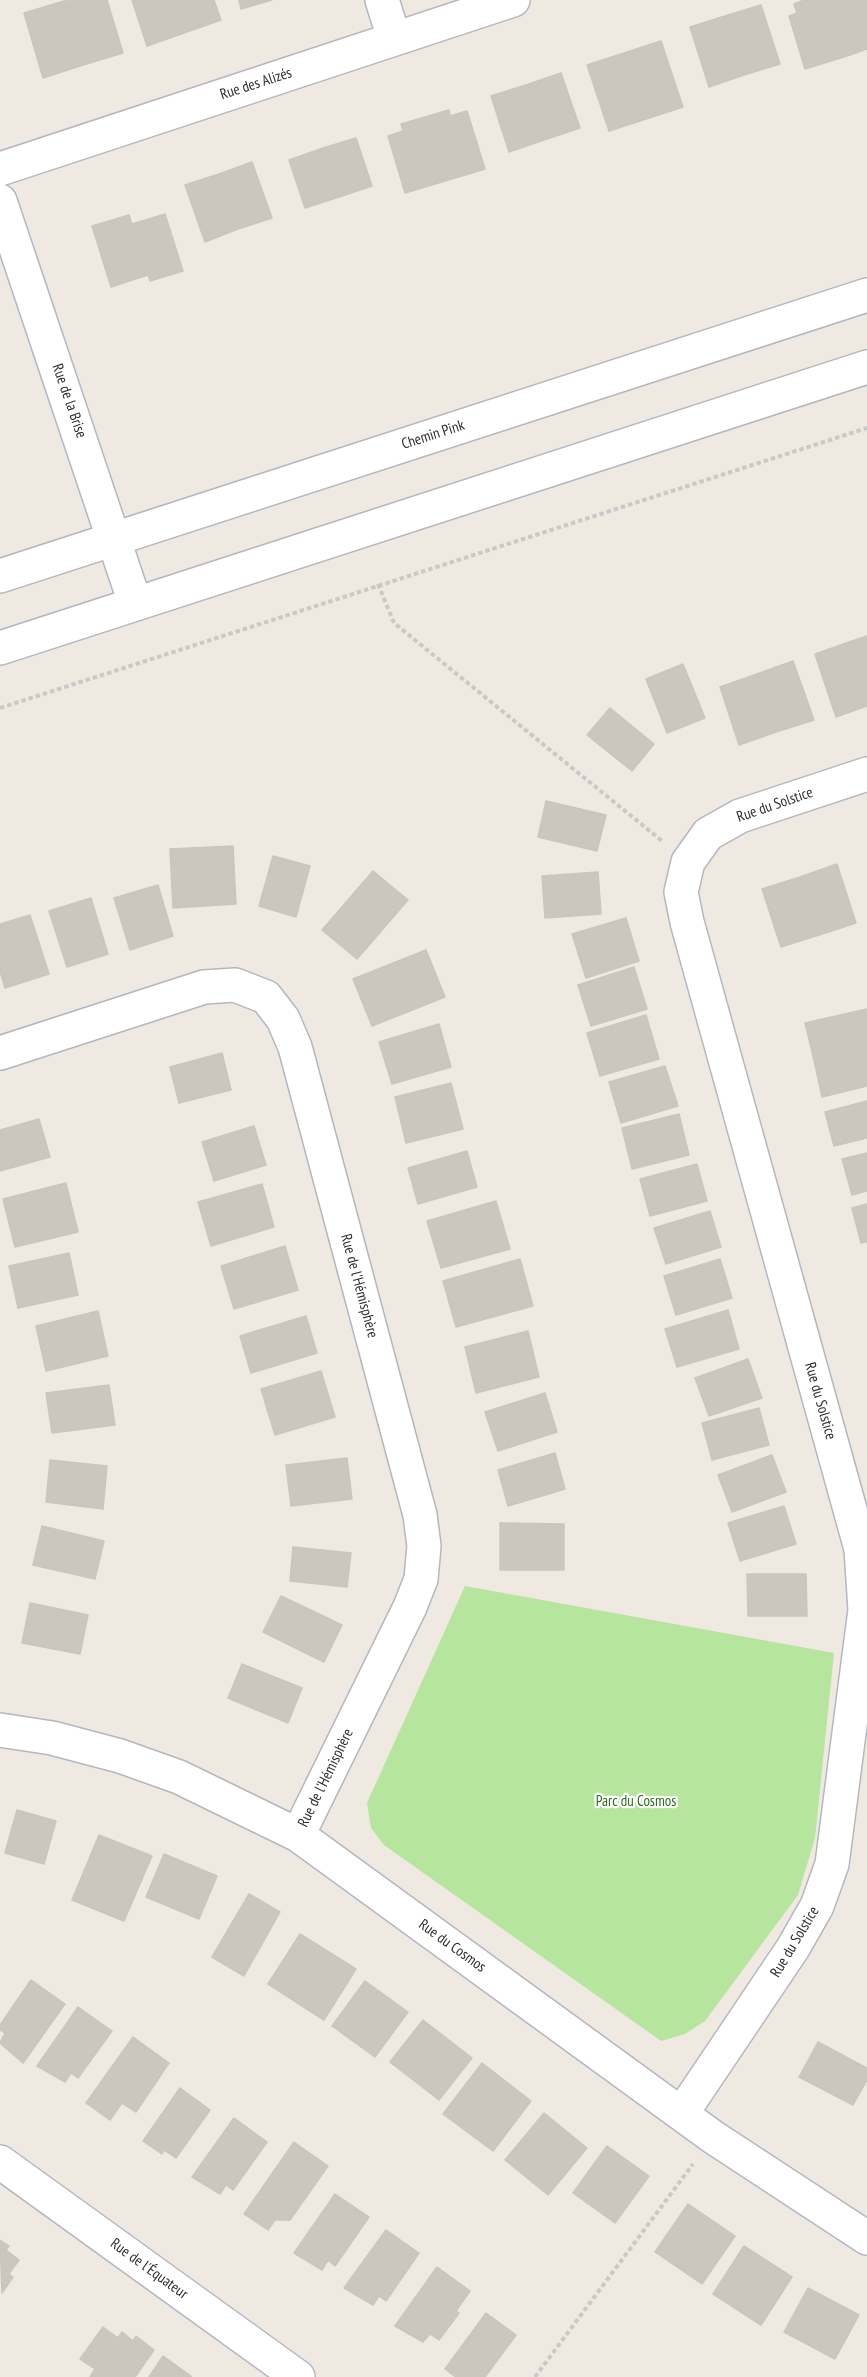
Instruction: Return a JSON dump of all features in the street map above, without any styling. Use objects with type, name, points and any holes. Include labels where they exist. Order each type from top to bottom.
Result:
[{"type":"street","points":[[382,0],[394,38]]},
{"type":"street","name":"Rue des Alizés","points":[[0,169],[513,0]]},
{"type":"street","name":"Rue de la Brise","points":[[0,201],[135,603]]},
{"type":"street","name":"Chemin Pink","points":[[0,576],[867,295]]},
{"type":"street","points":[[0,648],[867,367]]},
{"type":"street","name":"Rue du Solstice","points":[[682,2113],[793,1948],[817,1906],[832,1864],[856,1776],[865,1610],[861,1549],[687,922],[681,892],[688,862],[708,834],[740,816],[867,774]]},
{"type":"street","name":"Rue de l'Hémisphère","points":[[0,1053],[204,987],[235,985],[266,996],[283,1019],[295,1047],[420,1515],[424,1546],[421,1579],[410,1607],[298,1835]]},
{"type":"street","name":"Rue du Cosmos","points":[[0,1730],[52,1738],[120,1756],[179,1777],[298,1835],[713,2137],[867,2238]]},
{"type":"street","name":"Rue de l'Équateur","points":[[0,2162],[298,2377]]},
{"type":"path","points":[[0,708],[378,584],[867,428]]},
{"type":"path","points":[[378,584],[394,623],[688,862]]},
{"type":"path","points":[[535,2377],[713,2137]]},
{"type":"green space","name":"Parc du Cosmos","points":[[465,1586],[834,1653],[815,1838],[798,1895],[705,2021],[685,2034],[661,2041],[384,1845],[371,1828],[367,1803]]},
{"type":"building","points":[[107,0],[123,53],[83,65],[64,1]]},
{"type":"building","points":[[132,0],[173,0],[184,33],[147,46]]},
{"type":"building","points":[[173,0],[214,0],[221,20],[184,33]]},
{"type":"building","points":[[239,0],[272,0],[241,9]]},
{"type":"building","points":[[804,0],[829,0],[847,56],[805,69],[789,16],[797,13],[794,4]]},
{"type":"building","points":[[829,0],[867,0],[867,49],[847,56]]},
{"type":"building","points":[[64,1],[83,65],[43,78],[24,13]]},
{"type":"building","points":[[761,5],[780,64],[744,75],[725,16]]},
{"type":"building","points":[[725,16],[744,75],[709,87],[690,27]]},
{"type":"building","points":[[661,41],[683,107],[646,119],[624,53]]},
{"type":"building","points":[[624,53],[646,119],[609,131],[587,65]]},
{"type":"building","points":[[561,73],[580,128],[544,140],[526,85]]},
{"type":"building","points":[[526,85],[544,140],[509,152],[491,96]]},
{"type":"building","points":[[449,110],[450,116],[467,111],[485,169],[445,181],[425,117]]},
{"type":"building","points":[[425,117],[445,181],[405,193],[388,136],[403,131],[401,124]]},
{"type":"building","points":[[356,138],[372,186],[339,197],[323,148]]},
{"type":"building","points":[[323,148],[339,197],[305,208],[289,160]]},
{"type":"building","points":[[252,162],[272,218],[238,229],[219,174]]},
{"type":"building","points":[[219,174],[238,229],[205,242],[185,185]]},
{"type":"building","points":[[165,214],[183,271],[150,281],[132,224]]},
{"type":"building","points":[[129,215],[148,275],[111,287],[92,226]]},
{"type":"building","points":[[867,636],[867,686],[852,641]]},
{"type":"building","points":[[852,641],[867,686],[867,706],[836,717],[815,654]]},
{"type":"building","points":[[793,661],[814,720],[776,732],[757,674]]},
{"type":"building","points":[[683,664],[705,718],[667,733],[646,679]]},
{"type":"building","points":[[757,674],[776,732],[739,745],[720,687]]},
{"type":"building","points":[[610,708],[654,744],[632,771],[587,735]]},
{"type":"building","points":[[546,801],[606,815],[597,851],[538,837]]},
{"type":"building","points":[[233,846],[236,904],[173,908],[170,849]]},
{"type":"building","points":[[273,856],[310,866],[296,917],[259,906]]},
{"type":"building","points":[[837,864],[856,923],[819,935],[800,877]]},
{"type":"building","points":[[373,871],[408,900],[357,959],[322,930]]},
{"type":"building","points":[[598,872],[601,914],[545,918],[542,876]]},
{"type":"building","points":[[800,877],[819,935],[781,947],[762,889]]},
{"type":"building","points":[[158,885],[173,936],[130,950],[114,898]]},
{"type":"building","points":[[91,898],[108,954],[67,967],[49,911]]},
{"type":"building","points":[[30,915],[49,974],[5,988],[0,971],[0,924]]},
{"type":"building","points":[[626,918],[639,961],[586,978],[572,934]]},
{"type":"building","points":[[426,950],[445,997],[372,1026],[353,979]]},
{"type":"building","points":[[634,967],[647,1009],[591,1026],[578,985]]},
{"type":"building","points":[[867,1009],[867,1048],[814,1060],[805,1023]]},
{"type":"building","points":[[646,1015],[659,1059],[600,1076],[587,1033]]},
{"type":"building","points":[[439,1024],[451,1067],[392,1084],[379,1042]]},
{"type":"building","points":[[867,1048],[867,1086],[822,1097],[814,1060]]},
{"type":"building","points":[[222,1053],[231,1090],[179,1103],[170,1067]]},
{"type":"building","points":[[665,1066],[678,1106],[621,1123],[609,1082]]},
{"type":"building","points":[[451,1083],[463,1129],[406,1143],[395,1097]]},
{"type":"building","points":[[867,1101],[867,1138],[834,1146],[825,1112]]},
{"type":"building","points":[[679,1114],[689,1155],[632,1169],[622,1128]]},
{"type":"building","points":[[39,1119],[50,1157],[0,1171],[0,1130]]},
{"type":"building","points":[[254,1126],[266,1165],[214,1181],[202,1142]]},
{"type":"building","points":[[467,1151],[477,1187],[418,1204],[408,1168]]},
{"type":"building","points":[[867,1153],[867,1191],[852,1195],[842,1159]]},
{"type":"building","points":[[697,1164],[707,1201],[650,1216],[640,1179]]},
{"type":"building","points":[[66,1183],[78,1232],[15,1247],[3,1199]]},
{"type":"building","points":[[262,1184],[274,1227],[211,1246],[198,1202]]},
{"type":"building","points":[[496,1201],[510,1249],[441,1268],[427,1221]]},
{"type":"building","points":[[867,1204],[867,1242],[861,1243],[852,1208]]},
{"type":"building","points":[[710,1211],[721,1247],[666,1264],[654,1228]]},
{"type":"building","points":[[285,1246],[298,1290],[234,1309],[221,1266]]},
{"type":"building","points":[[69,1253],[78,1295],[18,1308],[9,1266]]},
{"type":"building","points":[[520,1259],[533,1306],[456,1327],[443,1281]]},
{"type":"building","points":[[720,1259],[732,1298],[676,1315],[664,1276]]},
{"type":"building","points":[[728,1310],[739,1349],[677,1367],[665,1329]]},
{"type":"building","points":[[98,1311],[108,1356],[46,1371],[36,1326]]},
{"type":"building","points":[[306,1316],[317,1353],[251,1373],[240,1336]]},
{"type":"building","points":[[528,1331],[539,1377],[476,1393],[465,1347]]},
{"type":"building","points":[[748,1359],[762,1398],[709,1416],[695,1378]]},
{"type":"building","points":[[321,1371],[335,1417],[275,1435],[261,1389]]},
{"type":"building","points":[[109,1385],[115,1425],[52,1433],[46,1393]]},
{"type":"building","points":[[545,1393],[557,1432],[498,1451],[485,1412]]},
{"type":"building","points":[[759,1408],[769,1445],[712,1460],[702,1423]]},
{"type":"building","points":[[555,1453],[565,1489],[508,1506],[498,1470]]},
{"type":"building","points":[[772,1455],[786,1492],[732,1512],[718,1475]]},
{"type":"building","points":[[347,1458],[352,1499],[291,1506],[286,1465]]},
{"type":"building","points":[[50,1460],[107,1466],[103,1509],[46,1502]]},
{"type":"building","points":[[784,1506],[796,1544],[740,1561],[728,1523]]},
{"type":"building","points":[[500,1523],[564,1524],[564,1570],[500,1570]]},
{"type":"building","points":[[42,1526],[104,1541],[95,1579],[33,1565]]},
{"type":"building","points":[[293,1547],[351,1553],[347,1587],[290,1581]]},
{"type":"building","points":[[747,1574],[806,1574],[807,1616],[748,1616]]},
{"type":"building","points":[[281,1596],[342,1625],[324,1662],[263,1632]]},
{"type":"building","points":[[30,1603],[88,1615],[80,1654],[22,1643]]},
{"type":"building","points":[[242,1664],[302,1688],[288,1723],[228,1698]]},
{"type":"building","points":[[17,1810],[56,1821],[44,1864],[5,1853]]},
{"type":"building","points":[[99,1835],[152,1856],[124,1921],[72,1900]]},
{"type":"building","points":[[164,1854],[217,1876],[199,1919],[146,1897]]},
{"type":"building","points":[[249,1894],[280,1912],[244,1976],[212,1957]]},
{"type":"building","points":[[300,1934],[356,1969],[324,2020],[268,1984]]},
{"type":"building","points":[[31,1980],[65,2004],[23,2063],[0,2043],[5,2033],[0,2030],[0,2025]]},
{"type":"building","points":[[365,1981],[408,2012],[375,2057],[332,2026]]},
{"type":"building","points":[[78,2007],[112,2031],[78,2078],[71,2073],[65,2082],[37,2066]]},
{"type":"building","points":[[423,2020],[472,2058],[439,2100],[390,2062]]},
{"type":"building","points":[[133,2037],[169,2063],[136,2112],[122,2103],[110,2120],[86,2103]]},
{"type":"building","points":[[818,2042],[867,2068],[867,2080],[853,2105],[799,2077]]},
{"type":"building","points":[[482,2063],[531,2101],[493,2151],[443,2114]]},
{"type":"building","points":[[180,2088],[210,2110],[176,2158],[164,2150],[162,2154],[143,2141]]},
{"type":"building","points":[[544,2113],[587,2148],[548,2195],[505,2160]]},
{"type":"building","points":[[234,2118],[267,2142],[233,2190],[226,2185],[220,2194],[192,2177]]},
{"type":"building","points":[[294,2142],[328,2166],[290,2220],[275,2220],[268,2230],[244,2214]]},
{"type":"building","points":[[607,2146],[649,2176],[615,2223],[573,2193]]},
{"type":"building","points":[[335,2194],[369,2217],[335,2266],[328,2260],[322,2270],[294,2253]]},
{"type":"building","points":[[688,2204],[735,2236],[702,2284],[655,2252]]},
{"type":"building","points":[[386,2230],[419,2253],[386,2301],[379,2296],[373,2305],[344,2288]]},
{"type":"building","points":[[0,2240],[9,2246],[6,2250],[19,2260],[9,2274],[13,2277],[2,2293]]},
{"type":"building","points":[[744,2246],[792,2277],[761,2325],[713,2294]]},
{"type":"building","points":[[437,2267],[470,2291],[456,2311],[459,2313],[439,2340],[430,2334],[423,2342],[395,2326]]},
{"type":"building","points":[[808,2288],[859,2315],[835,2359],[784,2332]]},
{"type":"building","points":[[486,2313],[516,2335],[485,2377],[456,2377],[445,2369]]},
{"type":"building","points":[[103,2327],[118,2338],[122,2332],[133,2341],[136,2336],[154,2350],[135,2377],[90,2377],[95,2369],[80,2359]]},
{"type":"building","points":[[163,2356],[191,2376],[191,2377],[149,2377]]}]
